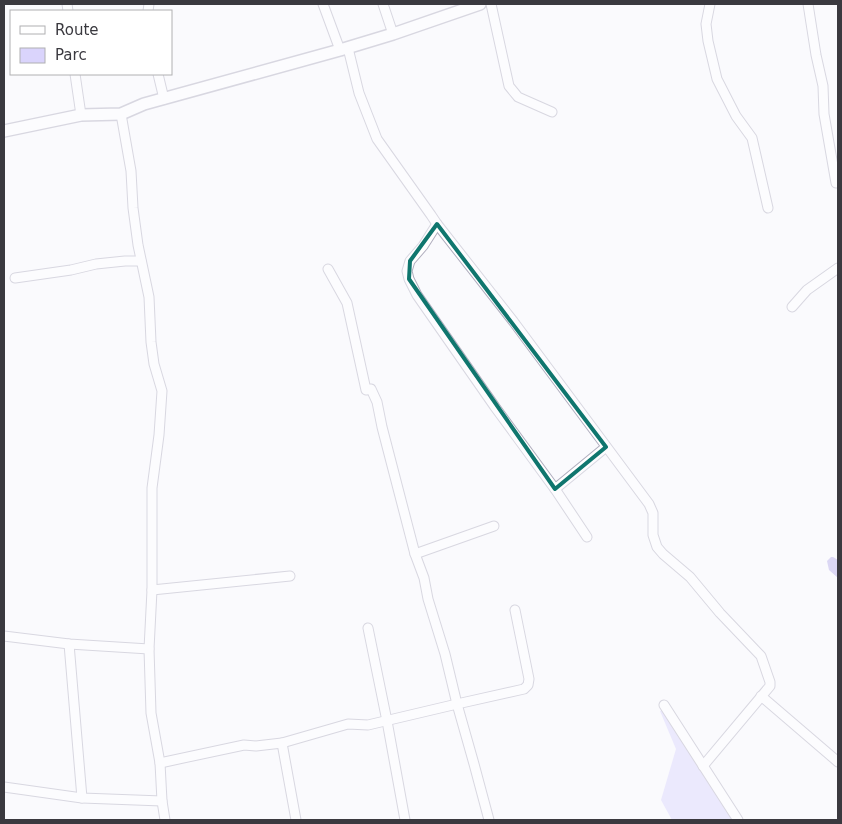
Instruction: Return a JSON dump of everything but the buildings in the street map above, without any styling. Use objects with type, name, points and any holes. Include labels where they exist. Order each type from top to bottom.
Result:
[{"type":"street","points":[[323,4],[344,49],[377,139],[436,224],[513,321],[649,504],[653,513],[653,535],[656,547],[690,577],[760,656],[770,686],[703,766]]},
{"type":"street","points":[[383,4],[393,34]]},
{"type":"street","points":[[4,131],[81,115],[121,114],[144,104],[393,34],[480,4]]},
{"type":"street","points":[[491,4],[509,86],[518,96],[552,112]]},
{"type":"street","points":[[710,4],[706,24],[717,79],[736,116],[752,138],[768,208]]},
{"type":"street","points":[[808,4],[823,86],[824,114],[836,183]]},
{"type":"street","points":[[75,75],[81,115]]},
{"type":"street","points":[[158,75],[164,99]]},
{"type":"street","points":[[121,114],[131,171],[138,245],[149,297],[154,364],[162,391],[159,435],[152,488],[152,590],[149,649],[151,713],[160,763],[165,820]]},
{"type":"street","points":[[436,224],[423,246],[410,261],[407,271],[408,279],[587,537]]},
{"type":"street","points":[[15,278],[71,270],[96,264],[141,261]]},
{"type":"street","points":[[792,307],[807,290],[838,268]]},
{"type":"street","points":[[328,270],[347,303],[366,390],[371,389],[377,402],[415,554],[424,578],[428,599],[445,654],[488,820]]},
{"type":"street","points":[[555,489],[606,447]]},
{"type":"street","points":[[415,554],[494,526]]},
{"type":"street","points":[[152,590],[290,576]]},
{"type":"street","points":[[160,763],[244,745],[256,746],[282,743],[348,724],[368,725],[524,689],[528,685],[529,679],[515,610]]},
{"type":"street","points":[[368,628],[405,820]]},
{"type":"street","points":[[4,636],[69,644],[149,649]]},
{"type":"street","points":[[69,644],[82,798]]},
{"type":"street","points":[[761,696],[838,762]]},
{"type":"street","points":[[664,705],[738,820]]},
{"type":"street","points":[[282,743],[296,820]]},
{"type":"street","points":[[4,787],[82,798],[162,801]]},
{"type":"highlighted area","points":[[437,224],[606,447],[555,489],[409,279],[410,261]]},
{"type":"green space","points":[[666,709],[738,820],[672,820],[661,800],[676,749],[660,711]]},
{"type":"shaded area","points":[[831,557],[838,560],[838,578],[829,570],[827,561]]}]
